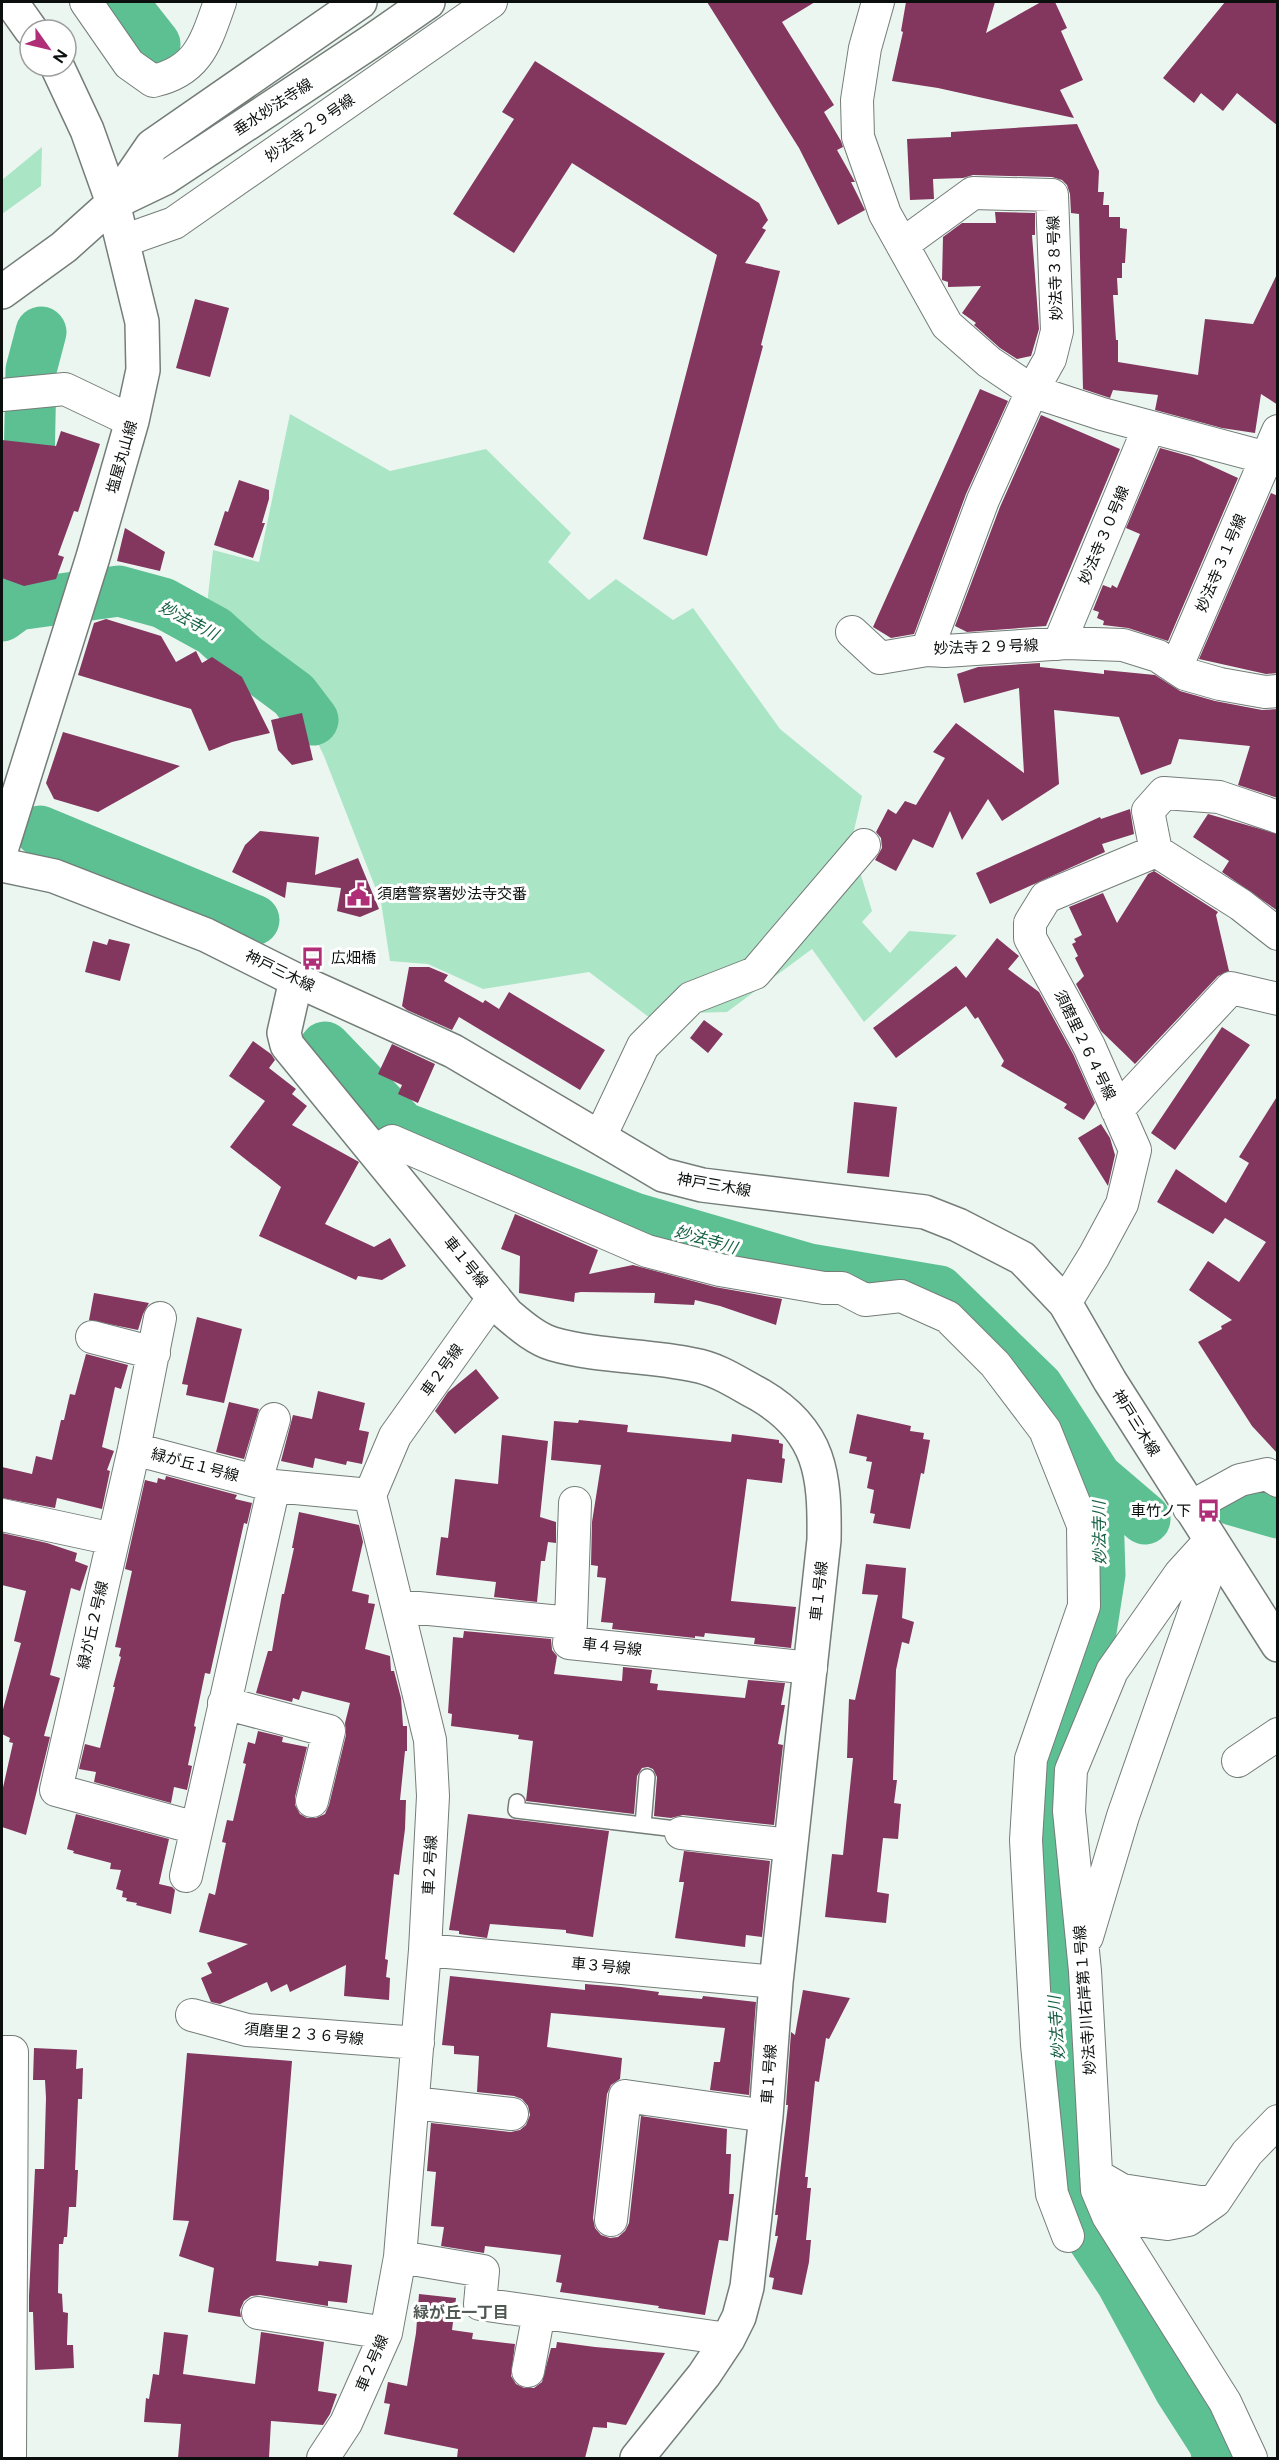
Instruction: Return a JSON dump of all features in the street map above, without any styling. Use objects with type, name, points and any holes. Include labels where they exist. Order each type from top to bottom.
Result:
[{"type":"street","points":[[11,2],[22,18]]},
{"type":"street","points":[[86,2],[129,64],[153,81],[169,78],[188,67],[204,46],[220,2]]},
{"type":"street","name":"垂水妙法寺線","points":[[2,292],[64,247],[113,203],[152,146],[360,2]]},
{"type":"street","name":"垂水妙法寺線","points":[[113,203],[165,178],[291,96],[428,2]]},
{"type":"street","name":"妙法寺２９号線","points":[[123,241],[174,224],[491,2]]},
{"type":"street","points":[[878,2],[865,48],[857,100],[858,137],[885,214],[947,325],[989,362],[1032,391],[1149,427],[1274,450]]},
{"type":"street","name":"塩屋丸山線","points":[[2,847],[93,557],[132,421],[143,370],[142,322],[113,203],[87,130],[63,78]]},
{"type":"street","points":[[206,109],[291,96],[314,125]]},
{"type":"street","name":"妙法寺３８号線","points":[[903,244],[973,193],[1052,195],[1057,331],[1050,358],[1032,391]]},
{"type":"street","points":[[14,393],[65,389],[132,421]]},
{"type":"street","name":"妙法寺２９号線","points":[[1032,391],[984,500],[927,650],[945,651],[1059,644],[1123,645],[1158,656],[1185,674],[1220,684],[1265,692],[1278,691]]},
{"type":"street","name":"妙法寺３０号線","points":[[1059,644],[1149,427]]},
{"type":"street","name":"妙法寺３１号線","points":[[1176,668],[1274,450]]},
{"type":"street","points":[[852,632],[880,658],[927,650]]},
{"type":"street","points":[[1278,817],[1219,797],[1164,793],[1148,811],[1156,851],[1241,905],[1278,934]]},
{"type":"street","points":[[600,1137],[643,1046],[691,998],[755,973],[864,845]]},
{"type":"street","name":"須磨里２６４号線","points":[[1065,1303],[1122,1204],[1135,1150],[1089,1046],[1030,938],[1030,923],[1046,897],[1156,851]]},
{"type":"street","name":"神戸三木線","points":[[2,865],[54,876],[206,935],[296,980],[453,1051],[663,1175],[702,1185],[926,1212],[958,1225],[1022,1258],[1065,1303],[1110,1381],[1189,1508],[1278,1645]]},
{"type":"street","name":"車１号線","points":[[296,980],[284,1033],[287,1045],[507,1314],[519,1324],[552,1343],[696,1365],[729,1378],[792,1417],[814,1449],[821,1475],[824,1540],[776,1982],[766,2116],[747,2287],[740,2317],[728,2339],[704,2375],[637,2458]]},
{"type":"street","points":[[1117,1110],[1231,988],[1278,999]]},
{"type":"street","points":[[375,1151],[392,1141],[647,1251],[720,1270],[824,1288],[842,1288],[865,1300],[901,1296],[948,1317],[995,1364],[1045,1430],[1083,1526],[1084,1606],[1031,1759],[1026,1840],[1037,2045],[1052,2194],[1068,2236]]},
{"type":"street","name":"車２号線","points":[[323,2458],[346,2423],[386,2333],[400,2257],[425,1950],[433,1796],[430,1740],[370,1495],[395,1436],[494,1297]]},
{"type":"street","name":"緑が丘２号線","points":[[160,1318],[134,1449],[56,1790],[196,1828]]},
{"type":"street","points":[[92,1337],[154,1353]]},
{"type":"street","name":"緑が丘１号線","points":[[265,1483],[274,1419]]},
{"type":"street","name":"緑が丘１号線","points":[[134,1449],[265,1483],[370,1495]]},
{"type":"street","points":[[1189,1508],[1240,1480],[1267,1474],[1276,1477]]},
{"type":"street","points":[[186,1876],[224,1703],[265,1483]]},
{"type":"street","points":[[571,1623],[576,1503]]},
{"type":"street","points":[[9,1508],[113,1539]]},
{"type":"street","points":[[1083,1951],[1123,1816],[1208,1576],[1215,1548]]},
{"type":"street","name":"妙法寺川右岸第１号線","points":[[1215,1548],[1180,1574],[1112,1671],[1071,1770],[1069,1811],[1083,1951],[1098,2190],[1108,2216],[1225,2402],[1251,2458]]},
{"type":"street","name":"車４号線","points":[[398,1606],[571,1623],[569,1642],[811,1668]]},
{"type":"street","points":[[224,1703],[329,1731],[312,1801]]},
{"type":"street","points":[[1238,1761],[1278,1734]]},
{"type":"street","points":[[681,1833],[792,1845]]},
{"type":"street","name":"車３号線","points":[[425,1950],[776,1982]]},
{"type":"street","name":"須磨里２３６号線","points":[[192,2015],[247,2030],[417,2043]]},
{"type":"street","points":[[2,2052],[12,2052],[7,2440]]},
{"type":"street","points":[[611,2220],[625,2096],[766,2116]]},
{"type":"street","points":[[412,2103],[512,2114]]},
{"type":"street","points":[[1108,2216],[1167,2224],[1188,2220],[1215,2201],[1247,2153],[1278,2121]]},
{"type":"street","points":[[1096,2175],[1122,2190],[1200,2202],[1215,2201]]},
{"type":"street","points":[[400,2257],[483,2271],[480,2304],[728,2339]]},
{"type":"street","points":[[258,2313],[386,2333]]},
{"type":"street","points":[[528,2371],[539,2313]]},
{"type":"lane","points":[[642,1825],[647,1777]]},
{"type":"lane","points":[[517,1802],[516,1810],[676,1829],[681,1833]]},
{"type":"green space","points":[[42,147],[41,186],[2,214],[2,180]]},
{"type":"green space","points":[[290,414],[390,471],[486,449],[571,533],[548,562],[589,600],[616,579],[673,620],[693,608],[780,729],[862,796],[851,843],[872,911],[862,922],[890,953],[909,931],[957,935],[864,1022],[812,949],[727,1012],[692,1013],[670,1033],[589,972],[483,989],[428,964],[390,961],[381,902],[324,756],[301,708],[203,642],[213,550],[259,562]]},
{"type":"building","points":[[707,2],[815,2],[782,22],[834,105],[824,112],[841,141],[843,147],[837,150],[855,182],[851,182],[865,210],[838,225],[799,148]]},
{"type":"building","points":[[906,2],[995,2],[986,33],[1041,2],[1055,2],[1067,28],[1061,31],[1083,80],[1060,90],[1074,118],[938,88],[892,81],[903,32],[901,31]]},
{"type":"building","points":[[1225,2],[1278,2],[1278,126],[1237,93],[1223,111],[1201,93],[1194,103],[1163,78]]},
{"type":"building","points":[[535,61],[759,203],[768,220],[762,228],[766,230],[745,263],[780,271],[761,345],[763,346],[707,556],[643,539],[717,255],[572,163],[514,253],[453,214],[514,119],[502,112]]},
{"type":"building","points":[[1077,124],[1099,171],[1098,192],[1104,192],[1103,205],[1109,205],[1109,217],[1120,217],[1120,228],[1127,229],[1122,278],[1117,278],[1118,295],[1113,295],[1118,362],[1198,375],[1205,319],[1253,324],[1278,272],[1278,405],[1261,394],[1255,433],[1222,428],[1155,410],[1158,395],[1113,390],[1110,398],[1083,389],[1079,214],[1071,213],[1070,194],[1067,185],[1062,180],[1052,177],[973,175],[963,178],[933,179],[934,199],[910,200],[907,139],[951,137],[951,132]]},
{"type":"building","points":[[995,212],[1035,213],[1035,235],[1032,235],[1039,329],[1031,356],[1017,359],[1000,348],[974,325],[976,323],[962,313],[981,286],[948,287],[948,282],[942,280],[943,237],[962,223],[996,223]]},
{"type":"building","points":[[195,299],[229,308],[210,377],[176,368]]},
{"type":"building","points":[[980,389],[1008,401],[966,494],[914,634],[891,638],[873,627]]},
{"type":"building","points":[[1041,415],[1120,449],[1046,626],[967,632],[955,626],[1000,507]]},
{"type":"building","points":[[61,431],[100,444],[78,512],[74,511],[58,555],[64,557],[56,579],[24,586],[2,578],[2,440],[56,446]]},
{"type":"building","points":[[1160,448],[1192,457],[1238,478],[1168,641],[1128,628],[1103,625],[1104,621],[1097,618],[1099,612],[1093,610],[1103,585],[1111,588],[1112,585],[1117,588],[1140,534],[1126,528]]},
{"type":"building","points":[[239,480],[269,490],[269,499],[262,523],[265,523],[253,558],[214,545],[225,511],[228,512]]},
{"type":"building","points":[[1271,493],[1278,496],[1278,673],[1266,674],[1199,659]]},
{"type":"building","points":[[125,528],[165,552],[160,571],[117,561]]},
{"type":"building","points":[[106,619],[161,636],[176,662],[196,651],[202,663],[212,657],[242,677],[270,733],[232,742],[209,751],[191,709],[78,675],[94,623]]},
{"type":"building","points":[[1040,663],[1040,667],[1104,674],[1104,670],[1155,675],[1180,691],[1215,701],[1262,710],[1278,709],[1278,798],[1238,785],[1250,746],[1179,739],[1171,764],[1141,775],[1119,717],[1054,710],[1059,784],[1002,821],[988,799],[962,840],[950,811],[933,848],[913,839],[896,871],[875,860],[882,848],[881,838],[876,832],[888,809],[896,814],[905,801],[916,805],[945,758],[933,752],[956,723],[1024,773],[1019,688],[964,703],[957,674],[978,667]]},
{"type":"building","points":[[302,713],[313,760],[292,765],[278,750],[271,720]]},
{"type":"building","points":[[63,732],[180,766],[98,812],[54,799],[46,783]]},
{"type":"building","points":[[1130,809],[1134,834],[1102,844],[1105,852],[990,904],[976,873],[1100,817],[1101,819]]},
{"type":"building","points":[[1208,814],[1278,834],[1278,911],[1222,872],[1229,861],[1193,837]]},
{"type":"building","points":[[260,831],[319,837],[315,875],[358,858],[379,909],[360,917],[337,911],[341,888],[287,882],[285,898],[232,872],[245,845]]},
{"type":"building","points":[[1154,871],[1218,912],[1216,915],[1229,971],[1218,976],[1135,1064],[1101,1031],[1076,984],[1084,976],[1075,958],[1078,956],[1072,944],[1076,942],[1074,939],[1082,935],[1069,907],[1103,893],[1117,923],[1148,874]]},
{"type":"building","points":[[997,938],[1019,956],[1008,969],[1039,992],[1073,1054],[1095,1103],[1084,1120],[1064,1108],[1067,1104],[1001,1066],[1004,1061],[978,1017],[975,1019],[966,1006],[896,1058],[873,1028],[956,966],[966,978]]},
{"type":"building","points":[[109,939],[130,944],[120,981],[85,972],[93,941],[107,945]]},
{"type":"building","points":[[409,967],[429,967],[448,975],[444,981],[483,1003],[485,1000],[499,1009],[509,992],[605,1050],[580,1090],[459,1017],[452,1030],[407,1010],[402,1006]]},
{"type":"building","points":[[704,1020],[723,1034],[708,1053],[690,1038]]},
{"type":"building","points":[[1222,1027],[1250,1045],[1175,1150],[1151,1133]]},
{"type":"building","points":[[253,1041],[271,1054],[275,1060],[269,1068],[296,1089],[292,1094],[307,1106],[292,1125],[359,1162],[325,1224],[374,1247],[390,1238],[406,1266],[382,1280],[358,1276],[356,1280],[259,1236],[281,1187],[230,1147],[265,1101],[229,1076]]},
{"type":"building","points":[[392,1044],[435,1064],[418,1103],[398,1094],[402,1085],[378,1074]]},
{"type":"building","points":[[1278,1095],[1278,1454],[1252,1426],[1198,1342],[1222,1329],[1221,1326],[1232,1320],[1189,1290],[1208,1261],[1239,1282],[1266,1242],[1225,1218],[1213,1234],[1157,1202],[1176,1169],[1226,1203],[1249,1163],[1239,1157]]},
{"type":"building","points":[[854,1102],[897,1107],[889,1177],[847,1173]]},
{"type":"building","points":[[1101,1124],[1110,1138],[1115,1155],[1108,1186],[1078,1138]]},
{"type":"building","points":[[515,1214],[598,1250],[589,1274],[633,1265],[715,1287],[782,1299],[776,1325],[695,1300],[694,1305],[654,1303],[655,1293],[581,1292],[575,1293],[574,1302],[519,1293],[520,1256],[501,1249]]},
{"type":"building","points":[[94,1293],[149,1303],[138,1330],[89,1320]]},
{"type":"building","points":[[197,1317],[242,1329],[224,1403],[186,1395],[188,1385],[182,1384]]},
{"type":"building","points":[[86,1354],[128,1365],[121,1389],[115,1387],[102,1447],[114,1451],[107,1470],[110,1471],[102,1509],[57,1498],[55,1508],[2,1498],[2,1467],[32,1474],[36,1456],[52,1460],[61,1420],[64,1420],[70,1394],[75,1395]]},
{"type":"building","points":[[476,1369],[499,1398],[455,1434],[435,1411],[448,1392]]},
{"type":"building","points":[[318,1391],[365,1403],[359,1430],[369,1432],[362,1464],[347,1461],[346,1465],[315,1458],[313,1468],[281,1461],[293,1415],[312,1419]]},
{"type":"building","points":[[229,1402],[259,1409],[244,1459],[216,1452]]},
{"type":"building","points":[[857,1414],[911,1426],[910,1431],[924,1433],[923,1439],[930,1440],[910,1529],[873,1523],[875,1514],[870,1513],[874,1490],[867,1488],[872,1462],[866,1461],[867,1457],[849,1453]]},
{"type":"building","points":[[579,1420],[628,1425],[627,1432],[731,1442],[732,1434],[779,1440],[779,1443],[783,1444],[782,1458],[785,1459],[782,1483],[747,1479],[731,1601],[796,1607],[791,1648],[754,1644],[755,1638],[705,1633],[704,1637],[695,1636],[695,1638],[612,1629],[613,1623],[601,1622],[606,1578],[597,1577],[598,1566],[591,1565],[592,1522],[601,1465],[551,1460],[554,1421],[578,1423]]},
{"type":"building","points":[[502,1435],[548,1441],[540,1517],[556,1522],[556,1543],[548,1542],[545,1561],[541,1561],[537,1602],[494,1597],[496,1582],[436,1575],[441,1537],[448,1538],[455,1479],[498,1484]]},
{"type":"building","points":[[166,1476],[237,1495],[235,1499],[252,1503],[247,1524],[244,1523],[210,1674],[205,1673],[188,1765],[192,1766],[187,1790],[174,1787],[171,1803],[94,1782],[96,1772],[79,1769],[85,1744],[100,1748],[115,1687],[113,1687],[121,1657],[119,1656],[121,1648],[115,1647],[132,1571],[125,1569],[145,1480],[157,1483],[158,1478],[165,1480]]},
{"type":"building","points":[[299,1512],[359,1525],[363,1542],[352,1591],[369,1595],[368,1603],[375,1604],[365,1649],[390,1656],[391,1671],[394,1671],[401,1698],[403,1726],[407,1726],[407,1751],[405,1751],[400,1800],[406,1800],[405,1829],[399,1875],[394,1874],[385,1959],[388,1960],[386,1977],[390,1978],[389,2000],[344,1996],[346,1965],[290,1992],[287,1984],[271,1992],[267,1982],[220,2004],[211,2002],[201,1978],[212,1973],[207,1963],[248,1944],[199,1932],[209,1893],[215,1895],[226,1843],[222,1842],[227,1820],[233,1821],[246,1764],[243,1763],[248,1742],[255,1744],[258,1731],[283,1737],[282,1742],[307,1747],[295,1805],[300,1814],[307,1818],[316,1818],[325,1814],[329,1805],[346,1735],[345,1723],[350,1703],[302,1691],[299,1700],[293,1698],[292,1702],[256,1693],[268,1651],[272,1651],[282,1594],[284,1594],[294,1548],[292,1548]]},
{"type":"building","points":[[2,1533],[47,1543],[77,1553],[75,1561],[88,1566],[80,1591],[71,1588],[50,1675],[60,1678],[44,1736],[50,1737],[26,1835],[2,1827],[2,1792],[13,1743],[9,1742],[10,1738],[2,1734],[2,1713],[21,1643],[14,1641],[26,1591],[2,1585]]},
{"type":"building","points":[[866,1564],[906,1568],[902,1618],[914,1622],[909,1644],[902,1642],[896,1670],[893,1780],[897,1780],[894,1803],[901,1804],[898,1839],[883,1838],[877,1892],[889,1894],[886,1923],[825,1917],[832,1854],[843,1855],[853,1758],[847,1758],[849,1699],[855,1700],[878,1595],[862,1594]]},
{"type":"building","points":[[464,1631],[551,1639],[552,1650],[557,1656],[554,1674],[622,1681],[623,1667],[652,1670],[650,1683],[658,1684],[657,1690],[745,1698],[748,1680],[785,1683],[781,1705],[785,1705],[778,1744],[783,1745],[774,1825],[683,1815],[671,1818],[654,1816],[657,1777],[653,1769],[648,1767],[642,1768],[637,1776],[634,1814],[526,1801],[533,1741],[518,1739],[519,1735],[451,1726],[452,1714],[448,1713],[453,1637],[463,1638]]},
{"type":"building","points":[[76,1814],[169,1839],[159,1884],[175,1890],[171,1914],[126,1901],[127,1898],[122,1897],[123,1891],[116,1889],[121,1870],[110,1869],[111,1863],[73,1853],[74,1851],[67,1849]]},
{"type":"building","points":[[468,1814],[609,1831],[593,1937],[566,1933],[566,1930],[490,1924],[487,1938],[459,1934],[459,1931],[449,1930]]},
{"type":"building","points":[[684,1851],[770,1861],[762,1937],[746,1935],[745,1947],[675,1938],[684,1882],[679,1882]]},
{"type":"building","points":[[450,1976],[585,1990],[585,1984],[621,1987],[659,1992],[658,1995],[702,1999],[703,1996],[756,2002],[749,2095],[710,2090],[714,2062],[720,2062],[725,2028],[551,2013],[547,2047],[622,2058],[620,2079],[611,2085],[607,2094],[593,2218],[595,2228],[601,2235],[610,2238],[618,2237],[629,2223],[641,2116],[727,2129],[726,2154],[731,2154],[729,2194],[734,2194],[728,2241],[719,2240],[705,2315],[560,2292],[562,2283],[556,2282],[561,2255],[485,2246],[484,2253],[441,2246],[444,2227],[431,2226],[436,2172],[427,2171],[431,2123],[511,2132],[520,2130],[526,2125],[530,2115],[528,2106],[522,2099],[477,2092],[479,2056],[454,2054],[454,2046],[442,2045]]},
{"type":"building","points":[[803,1990],[850,1998],[829,2039],[826,2038],[819,2082],[815,2081],[805,2177],[808,2177],[807,2188],[811,2188],[806,2240],[811,2240],[802,2295],[772,2289],[774,2278],[769,2277],[778,2236],[775,2236],[778,2215],[775,2215],[788,2105],[786,2105],[791,2032],[795,2035]]},
{"type":"building","points":[[34,2048],[77,2050],[76,2069],[83,2068],[82,2099],[78,2099],[76,2207],[69,2207],[67,2237],[64,2237],[63,2244],[59,2244],[58,2293],[62,2294],[63,2312],[68,2313],[67,2345],[73,2345],[74,2368],[35,2370],[33,2312],[29,2312],[29,2296],[35,2169],[44,2169],[46,2098],[45,2080],[33,2080]]},
{"type":"building","points":[[187,2053],[292,2061],[276,2261],[318,2266],[319,2261],[352,2265],[347,2303],[328,2301],[328,2306],[260,2295],[251,2296],[244,2301],[240,2310],[241,2317],[208,2312],[214,2268],[179,2256],[189,2221],[173,2220]]},
{"type":"building","points":[[419,2294],[456,2298],[452,2330],[473,2333],[472,2339],[515,2344],[511,2376],[516,2384],[524,2388],[534,2388],[542,2382],[551,2348],[556,2348],[557,2342],[665,2353],[626,2425],[607,2422],[607,2428],[593,2427],[585,2458],[457,2458],[458,2449],[384,2434],[390,2404],[384,2403],[388,2382],[407,2386],[416,2333]]},
{"type":"building","points":[[164,2332],[188,2335],[183,2374],[255,2384],[261,2332],[324,2342],[318,2391],[337,2394],[330,2414],[323,2425],[271,2421],[269,2458],[178,2458],[181,2424],[144,2422],[146,2398],[149,2399],[153,2374],[159,2375]]},
{"type":"waterway","points":[[122,2],[155,44]]},
{"type":"waterway","points":[[2,567],[29,468],[31,370],[41,332]]},
{"type":"waterway","name":"妙法寺川","points":[[2,616],[17,605],[119,591],[163,603],[214,631],[244,658],[294,695],[313,720]]},
{"type":"waterway","points":[[40,831],[254,920]]},
{"type":"waterway","name":"妙法寺川","points":[[325,1047],[402,1127],[634,1218],[809,1269],[939,1291],[1038,1387],[1097,1478],[1100,1574],[1090,1638],[1044,1768],[1044,1847],[1063,2131],[1074,2210],[1122,2283],[1180,2390],[1214,2443],[1218,2458]]},
{"type":"waterway","points":[[1097,1478],[1145,1519]]},
{"type":"waterway","points":[[1233,1500],[1278,1513]]},
{"type":"place","name":"須磨警察署妙法寺交番","points":[[359,894]]},
{"type":"place","name":"広畑橋","points":[[313,958]]},
{"type":"place","name":"車竹ノ下","points":[[1209,1511]]},
{"type":"district","name":"緑が丘一丁目","points":[[461,2312]]}]
